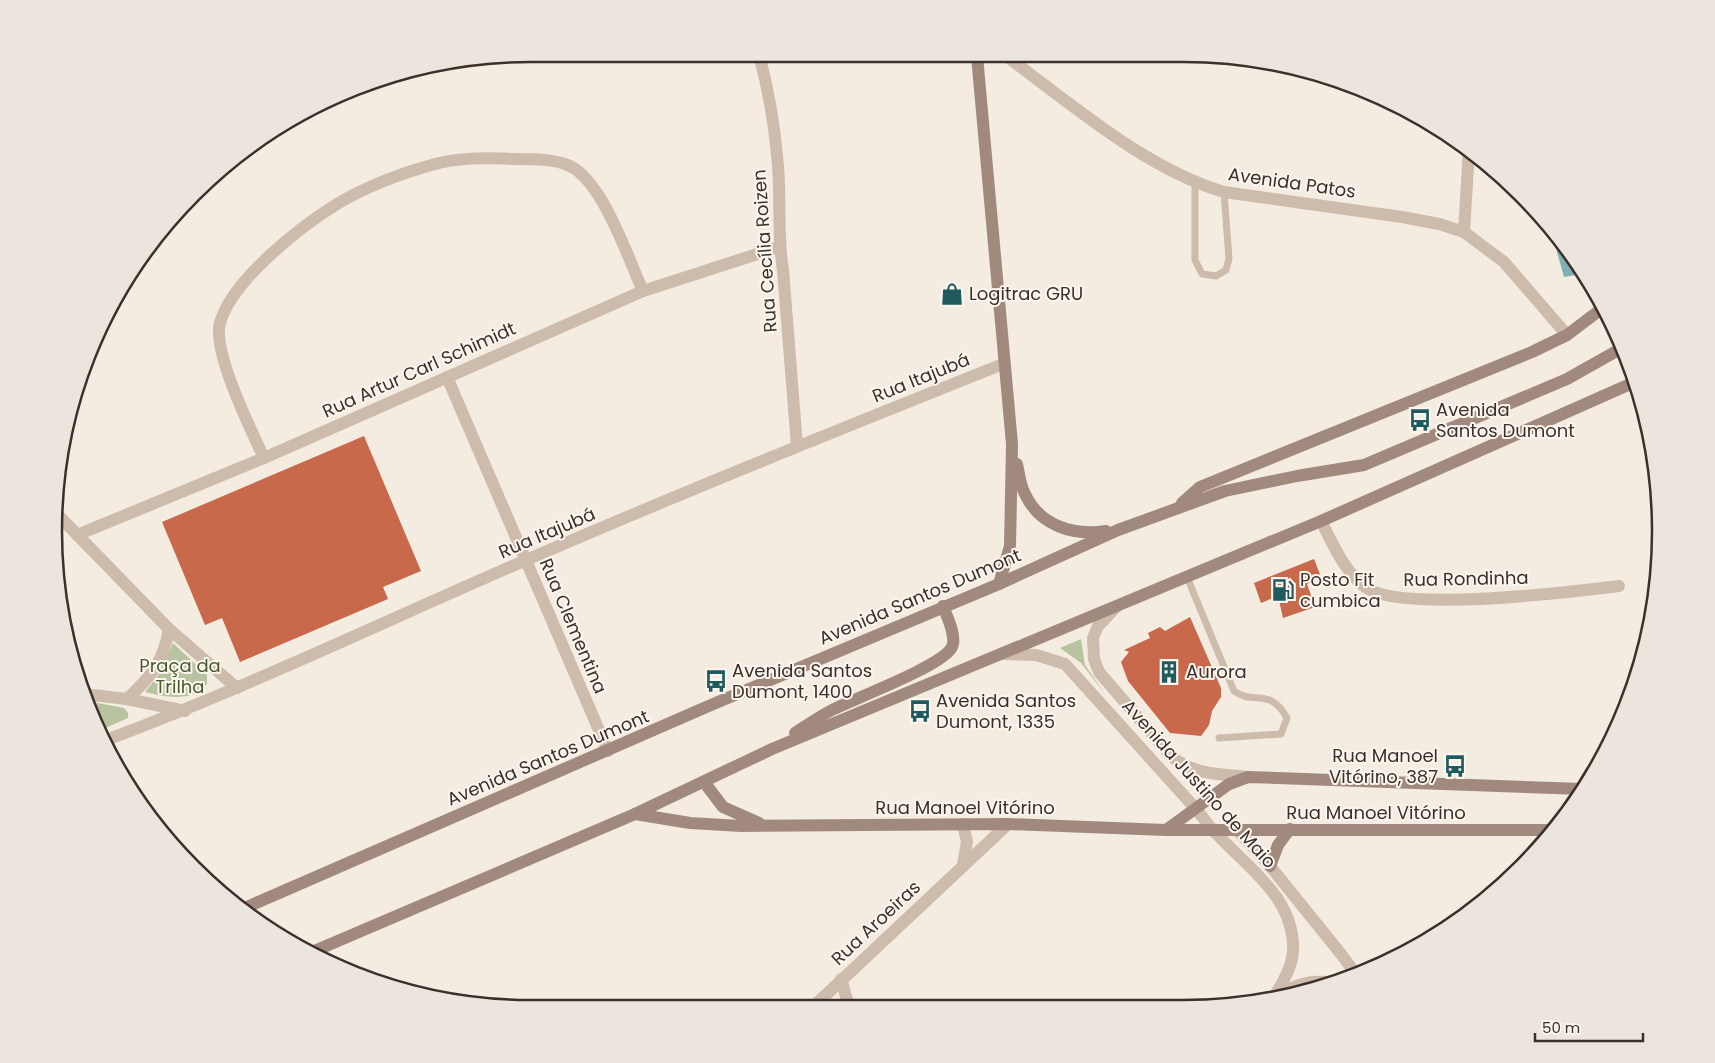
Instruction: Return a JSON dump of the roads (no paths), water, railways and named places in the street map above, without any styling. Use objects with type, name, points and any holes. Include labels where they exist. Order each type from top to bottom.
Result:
[{"type":"main road","points":[[978,62],[1012,444],[1010,546],[999,584]]},
{"type":"main road","points":[[1176,508],[1200,487],[1532,352],[1567,335],[1598,312]]},
{"type":"main road","name":"Avenida Santos Dumont","points":[[249,906],[943,606],[999,584],[1118,530],[1225,491],[1258,483],[1364,465],[1567,379],[1617,351]]},
{"type":"main road","points":[[319,949],[635,814],[772,749],[1321,521],[1629,384]]},
{"type":"main road","points":[[1012,444],[1024,493],[1045,519],[1072,532],[1089,534],[1118,530]]},
{"type":"main road","points":[[772,749],[834,709],[905,676],[948,653],[953,645],[952,634],[943,606]]},
{"type":"main road","name":"Rua Manoel Vitórino","points":[[1166,830],[1229,784],[1248,776],[1575,789]]},
{"type":"main road","name":"Rua Manoel Vitórino","points":[[704,782],[723,807],[764,825]]},
{"type":"main road","name":"Rua Manoel Vitórino","points":[[635,814],[718,826],[1008,824],[1166,830],[1290,829],[1397,832],[1545,830]]},
{"type":"main road","points":[[1270,866],[1278,845],[1290,829]]},
{"type":"street","name":"Rua Cecília Roizen","points":[[761,62],[768,89],[778,167],[779,247],[783,270],[797,446]]},
{"type":"street","name":"Avenida Patos","points":[[1014,62],[1144,156],[1194,181],[1224,192],[1402,217],[1439,224],[1464,232],[1504,262],[1567,335]]},
{"type":"street","points":[[264,458],[238,400],[223,355],[218,337],[220,323],[233,295],[264,260],[303,228],[338,204],[391,179],[439,163],[484,158],[540,160],[570,166],[588,181],[604,203],[643,291]]},
{"type":"street","points":[[1464,232],[1468,159]]},
{"type":"street","name":"Rua Artur Carl Schimidt","points":[[77,535],[264,458],[643,291],[779,247]]},
{"type":"street","name":"Rua Itajubá","points":[[111,738],[185,711],[525,560],[797,446],[1004,364]]},
{"type":"street","name":"Rua Clementina","points":[[447,377],[608,752]]},
{"type":"street","points":[[63,520],[168,629],[237,688]]},
{"type":"street","name":"Rua Rondinha","points":[[1321,521],[1351,575],[1367,588],[1387,597],[1412,599],[1544,596],[1619,586]]},
{"type":"street","name":"Rua Manoel Vitórino","points":[[1117,606],[1098,626],[1093,638],[1094,659],[1099,672],[1172,758],[1184,767],[1197,772],[1248,776]]},
{"type":"street","points":[[127,699],[144,684],[157,667],[165,648],[168,629]]},
{"type":"street","name":"Avenida Justino de Maio","points":[[1004,654],[1036,654],[1065,664],[1196,809],[1212,830],[1254,869],[1274,894],[1287,917],[1293,953],[1287,973],[1278,990]]},
{"type":"street","points":[[92,695],[127,699],[185,711]]},
{"type":"street","points":[[963,824],[967,842],[963,865]]},
{"type":"street","name":"Rua Aroeiras","points":[[820,1000],[1008,824]]},
{"type":"street","name":"Avenida Justino de Maio","points":[[1237,830],[1270,866],[1352,969]]},
{"type":"street","points":[[841,979],[847,1000]]},
{"type":"street","points":[[1289,988],[1294,985],[1317,981]]},
{"type":"lane","points":[[1194,181],[1196,260],[1202,274],[1216,276],[1226,270],[1229,259],[1224,192]]},
{"type":"lane","points":[[1187,577],[1234,692],[1239,695],[1265,698],[1279,704],[1287,718],[1281,734],[1219,738]]},
{"type":"water","points":[[1555,245],[1576,275],[1564,277]]},
{"type":"place","name":"Logitrac GRU","points":[[952,294]]},
{"type":"place","name":"Avenida Santos Dumont","points":[[1420,420]]},
{"type":"place","name":"Posto Fit cumbica","points":[[1283,590]]},
{"type":"place","name":"Aurora","points":[[1169,672]]},
{"type":"place","name":"Avenida Santos Dumont, 1400","points":[[716,681]]},
{"type":"place","name":"Avenida Santos Dumont, 1335","points":[[920,711]]},
{"type":"place","name":"Rua Manoel Vitórino, 387","points":[[1455,766]]},
{"type":"park label","name":"Praça da Trilha","points":[[180,676]]}]
